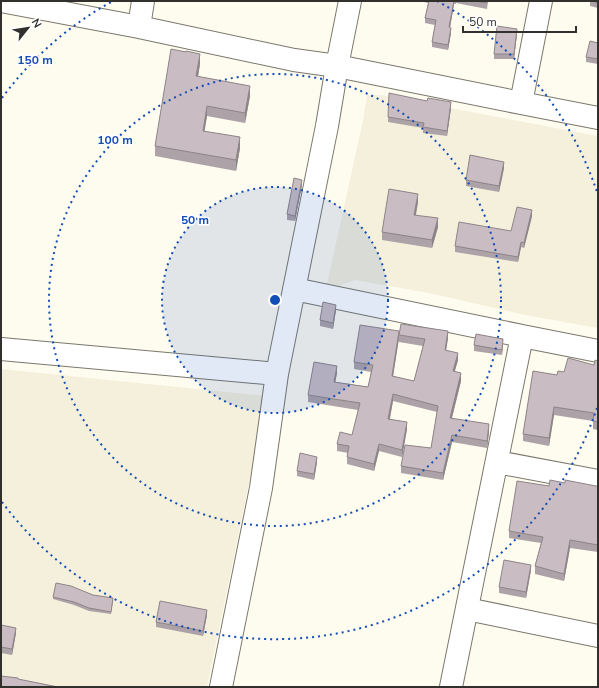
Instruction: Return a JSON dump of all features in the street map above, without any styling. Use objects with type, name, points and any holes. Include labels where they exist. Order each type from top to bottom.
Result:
[{"type":"street","points":[[1,1],[139,26],[294,60],[337,66],[598,118]]},
{"type":"street","points":[[139,26],[143,1]]},
{"type":"street","points":[[221,687],[261,488],[277,374],[350,1]]},
{"type":"street","points":[[521,103],[541,1]]},
{"type":"street","points":[[294,289],[598,351]]},
{"type":"street","points":[[451,687],[522,336]]},
{"type":"street","points":[[1,349],[277,374]]},
{"type":"street","points":[[497,462],[598,481]]},
{"type":"street","points":[[467,609],[598,636]]},
{"type":"shaded area","points":[[367,95],[381,95],[598,136],[598,328],[525,315],[429,293],[355,280],[338,286],[327,284],[363,121]]},
{"type":"shaded area","points":[[1,369],[267,396],[207,687],[1,687]]},
{"type":"building","points":[[429,1],[454,1],[449,27],[451,28],[448,45],[432,42],[436,20],[425,18]]},
{"type":"building","points":[[474,1],[487,1],[487,3]]},
{"type":"building","points":[[497,26],[517,29],[514,54],[494,54]]},
{"type":"building","points":[[590,41],[598,43],[598,59],[586,57]]},
{"type":"building","points":[[171,49],[200,54],[196,76],[250,86],[245,113],[207,106],[203,131],[240,137],[236,160],[155,146]]},
{"type":"building","points":[[389,93],[427,101],[428,98],[451,102],[447,131],[423,127],[424,123],[388,117]]},
{"type":"building","points":[[470,155],[504,162],[499,186],[466,180]]},
{"type":"building","points":[[294,178],[302,180],[295,216],[287,214]]},
{"type":"building","points":[[389,189],[418,194],[414,215],[438,218],[432,240],[382,232]]},
{"type":"building","points":[[517,207],[532,210],[524,243],[521,242],[518,257],[455,246],[459,222],[511,231]]},
{"type":"building","points":[[323,302],[336,305],[333,323],[320,320]]},
{"type":"building","points":[[401,324],[448,331],[445,350],[458,353],[453,371],[461,373],[450,418],[489,424],[487,441],[452,435],[443,473],[401,466],[405,445],[431,448],[438,406],[393,394],[388,419],[407,422],[402,450],[379,444],[374,464],[347,457],[349,446],[337,444],[340,432],[352,435],[360,403],[308,395],[314,362],[337,366],[334,382],[368,387],[373,365],[354,362],[360,325],[399,331],[392,376],[414,381],[425,339],[399,335]]},
{"type":"building","points":[[476,334],[503,339],[502,350],[474,345]]},
{"type":"building","points":[[568,358],[594,365],[595,360],[598,361],[598,422],[593,421],[594,413],[554,407],[549,438],[523,434],[533,371],[557,375],[558,371],[564,372]]},
{"type":"building","points":[[300,453],[317,457],[314,474],[297,471]]},
{"type":"building","points":[[550,480],[565,483],[565,480],[598,486],[598,545],[570,540],[564,574],[535,566],[543,537],[509,531],[517,481],[549,486]]},
{"type":"building","points":[[504,560],[531,565],[526,592],[499,587]]},
{"type":"building","points":[[56,583],[71,586],[93,595],[113,598],[111,612],[89,608],[74,602],[53,597]]},
{"type":"building","points":[[160,601],[207,610],[203,631],[156,622]]},
{"type":"building","points":[[1,625],[16,628],[12,649],[1,647]]},
{"type":"building","points":[[1,676],[18,678],[58,687],[1,687]]}]
